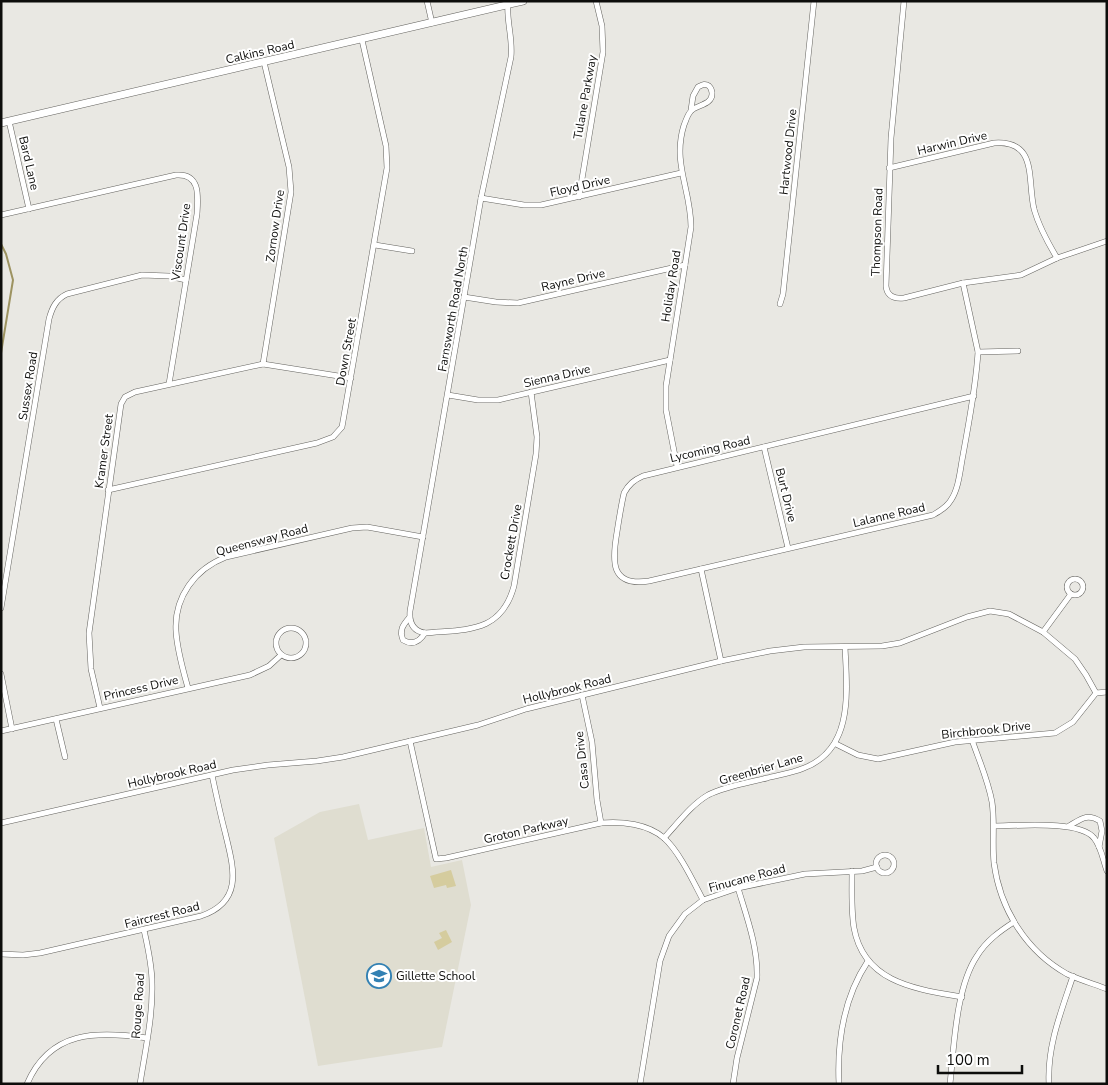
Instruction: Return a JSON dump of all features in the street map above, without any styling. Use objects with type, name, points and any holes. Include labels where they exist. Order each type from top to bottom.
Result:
[{"type":"main road","name":"Calkins Road","points":[[1,123],[523,1]]},
{"type":"street","points":[[427,1],[432,23]]},
{"type":"street","name":"Tulane Parkway","points":[[579,197],[603,52],[602,26],[596,1]]},
{"type":"street","name":"Hartwood Drive","points":[[780,304],[783,294],[814,1]]},
{"type":"street","name":"Thompson Road","points":[[904,1],[889,168],[886,286],[888,294],[894,298],[904,298],[963,283],[1021,275],[1058,258],[1107,241]]},
{"type":"street","name":"Farnsworth Road North","points":[[409,618],[481,198],[511,57],[512,36],[508,3]]},
{"type":"street","name":"Down Street","points":[[108,490],[307,446],[329,439],[342,427],[388,162],[362,40]]},
{"type":"street","name":"Zornow Drive","points":[[263,364],[291,192],[289,167],[264,62]]},
{"type":"street","name":"Holiday Road","points":[[677,466],[665,399],[691,216],[688,193],[681,173],[680,154],[682,136],[691,110],[693,96],[698,87],[702,85],[710,86],[712,96],[708,102],[691,110]]},
{"type":"street","name":"Bard Lane","points":[[10,121],[29,209]]},
{"type":"street","name":"Harwin Drive","points":[[889,168],[994,143],[1004,143],[1018,147],[1027,159],[1039,224],[1047,242],[1058,258]]},
{"type":"street","name":"Floyd Drive","points":[[481,198],[530,205],[548,204],[681,173]]},
{"type":"street","name":"Viscount Drive","points":[[1,215],[176,175],[190,177],[196,185],[198,201],[169,384]]},
{"type":"street","points":[[374,244],[412,251]]},
{"type":"street","name":"Rayne Drive","points":[[464,297],[496,302],[518,302],[685,265]]},
{"type":"street","name":"Sussex Road","points":[[1,608],[52,308],[58,299],[67,294],[130,277],[155,275],[186,280]]},
{"type":"street","name":"Lalanne Road","points":[[702,569],[933,515],[951,501],[957,485],[974,396],[978,352],[963,283]]},
{"type":"street","points":[[978,352],[1018,351]]},
{"type":"street","name":"Sienna Drive","points":[[448,395],[484,401],[498,400],[670,360]]},
{"type":"street","name":"Kramer Street","points":[[100,708],[91,669],[88,633],[122,400],[135,392],[263,364],[351,378]]},
{"type":"street","name":"Crockett Drive","points":[[409,618],[402,628],[401,635],[404,640],[410,643],[416,642],[425,633],[483,626],[502,612],[511,596],[537,445],[531,392]]},
{"type":"street","name":"Lycoming Road","points":[[702,569],[639,583],[624,580],[618,574],[613,560],[622,501],[628,486],[643,476],[677,466],[974,396]]},
{"type":"street","name":"Burt Drive","points":[[764,447],[788,548]]},
{"type":"street","name":"Queensway Road","points":[[188,688],[177,637],[178,609],[182,597],[190,584],[210,564],[226,557],[352,528],[367,527],[423,537]]},
{"type":"street","points":[[702,569],[721,661]]},
{"type":"street","points":[[1043,632],[1071,594]]},
{"type":"street","name":"Hollybrook Road","points":[[1,823],[252,767],[328,760],[478,725],[526,709],[721,661],[787,648],[845,648],[900,643],[967,617],[990,611],[1009,614],[1043,632],[1075,659],[1096,693]]},
{"type":"street","points":[[409,618],[414,629],[425,633]]},
{"type":"street","name":"Princess Drive","points":[[294,628],[303,633],[306,647],[300,656],[290,658],[281,655],[275,641],[280,632],[294,628]]},
{"type":"street","points":[[836,744],[841,732],[844,716],[847,683],[845,648]]},
{"type":"street","name":"Princess Drive","points":[[1,731],[250,675],[269,666],[281,655]]},
{"type":"street","points":[[1,674],[12,729]]},
{"type":"street","points":[[1096,693],[1107,692]]},
{"type":"street","name":"Birchbrook Drive","points":[[836,744],[858,755],[878,760],[899,756],[919,749],[972,740],[1055,733],[1073,722],[1096,693]]},
{"type":"street","name":"Casa Drive","points":[[582,695],[592,742],[594,780],[601,823]]},
{"type":"street","points":[[56,719],[65,757]]},
{"type":"street","points":[[972,740],[990,794],[994,826],[996,877],[1004,904],[1025,938],[1048,961],[1073,976],[1107,989]]},
{"type":"street","name":"Groton Parkway","points":[[410,741],[436,859],[601,823],[612,822],[636,825],[664,838],[685,867],[704,900]]},
{"type":"street","name":"Greenbrier Lane","points":[[664,838],[684,815],[708,796],[735,785],[806,768],[828,754],[836,744]]},
{"type":"street","name":"Faircrest Road","points":[[1,954],[23,955],[40,953],[208,914],[218,908],[230,893],[233,882],[233,869],[212,775]]},
{"type":"street","points":[[1068,826],[1087,816],[1094,817],[1100,822],[1102,831],[1099,848]]},
{"type":"street","points":[[994,826],[1068,826],[1086,832],[1094,838],[1107,871]]},
{"type":"street","name":"Finucane Road","points":[[640,1084],[660,961],[668,936],[685,914],[704,900],[738,888],[805,874],[852,871],[877,867]]},
{"type":"street","points":[[852,871],[854,929],[859,945],[868,961],[882,973],[900,984],[962,997]]},
{"type":"street","name":"Coronet Road","points":[[733,1084],[737,1058],[757,978],[754,944],[738,888]]},
{"type":"street","points":[[950,1084],[962,997],[969,971],[976,956],[994,936],[1014,922]]},
{"type":"street","name":"Rouge Road","points":[[140,1084],[152,985],[151,965],[144,930]]},
{"type":"street","points":[[838,1084],[838,1055],[844,1016],[853,988],[868,961]]},
{"type":"street","points":[[1049,1084],[1050,1060],[1056,1024],[1073,976]]},
{"type":"street","points":[[27,1084],[39,1062],[52,1050],[69,1040],[94,1034],[147,1038]]},
{"type":"shaded area","name":"Gillette School","points":[[359,804],[368,840],[424,828],[431,867],[462,860],[471,905],[442,1047],[318,1066],[274,838],[320,812]]},
{"type":"shaded area","points":[[451,870],[456,886],[447,888],[446,885],[434,888],[430,876]]},
{"type":"shaded area","points":[[446,930],[452,942],[438,950],[434,942],[442,938],[439,933]]},
{"type":"waterway","points":[[1,244],[6,254],[13,280],[1,353]]},
{"type":"place","name":"Gillette School","points":[[379,976]]}]
